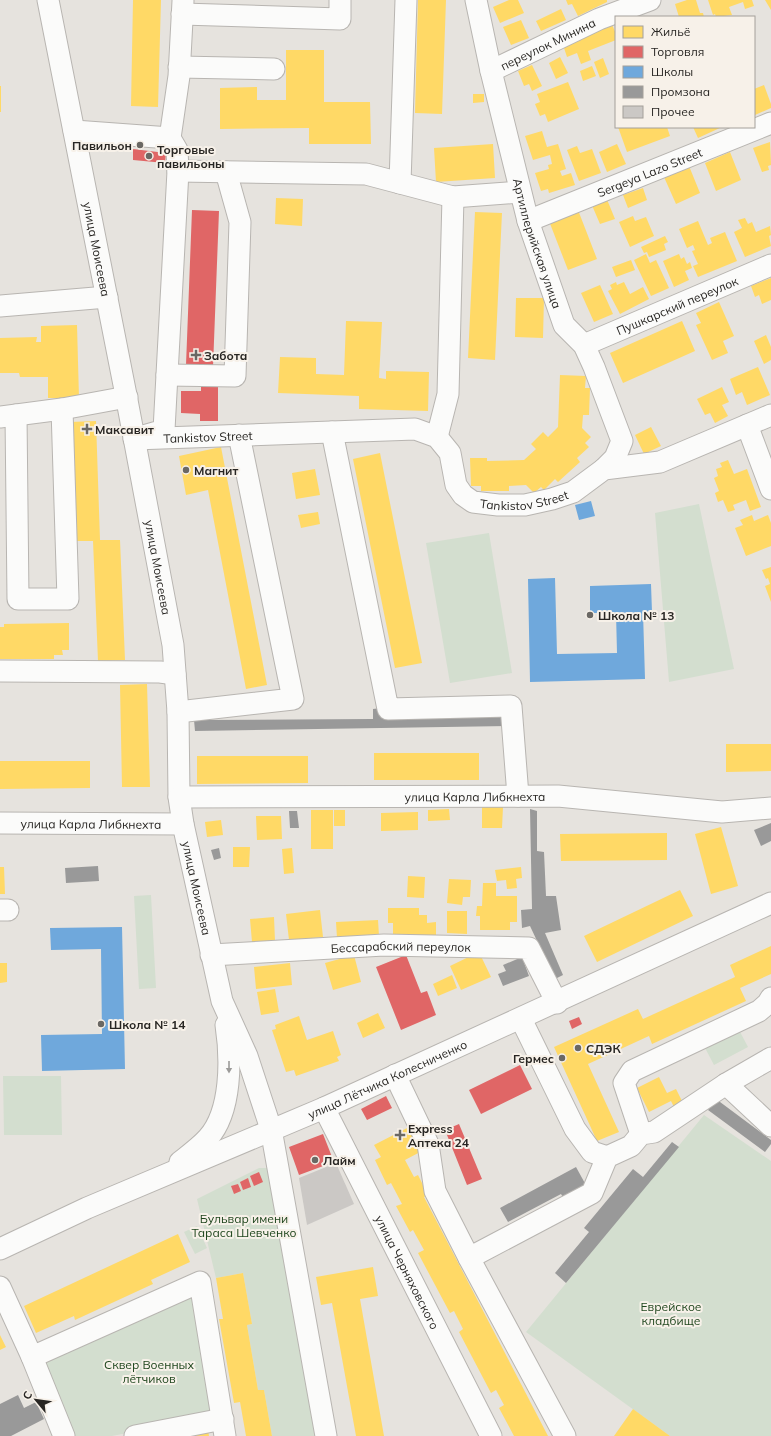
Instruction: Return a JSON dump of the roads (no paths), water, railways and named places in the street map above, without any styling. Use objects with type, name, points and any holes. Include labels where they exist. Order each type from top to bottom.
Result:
[{"type":"street","name":"улица Моисеева","points":[[48,0],[107,297],[173,645],[178,712],[179,797],[183,824],[222,1000],[247,1056],[271,1129],[326,1436]]},
{"type":"street","points":[[134,439],[164,430],[178,171],[177,150],[170,138],[179,67],[182,7],[340,20],[340,0]]},
{"type":"street","points":[[400,183],[406,0]]},
{"type":"street","name":"Артиллерийская улица","points":[[476,0],[528,221],[564,324],[584,345],[594,367],[622,441],[615,458],[604,469]]},
{"type":"street","name":"переулок Минина","points":[[492,72],[599,19],[650,0]]},
{"type":"street","points":[[179,67],[274,69]]},
{"type":"street","name":"Sergeya Lazo Street","points":[[528,221],[771,123]]},
{"type":"street","points":[[74,131],[170,138]]},
{"type":"street","points":[[178,171],[366,174],[453,197],[520,192]]},
{"type":"street","points":[[167,375],[235,376],[240,222],[226,172]]},
{"type":"street","points":[[437,437],[448,394],[453,197]]},
{"type":"street","name":"Пушкарский переулок","points":[[584,345],[771,265]]},
{"type":"street","points":[[0,306],[107,297]]},
{"type":"street","points":[[62,409],[68,599],[18,599],[8,416],[62,409],[126,397]]},
{"type":"street","name":"Tankistov Street","points":[[134,439],[415,430],[437,437],[450,452],[456,485],[463,495],[473,502],[498,505],[525,505],[552,499],[573,492],[604,469],[660,462],[771,415]]},
{"type":"street","points":[[747,425],[771,489]]},
{"type":"street","points":[[332,432],[388,709],[511,706],[518,796]]},
{"type":"street","points":[[178,712],[293,699],[239,435]]},
{"type":"street","points":[[0,671],[160,672],[175,674]]},
{"type":"street","name":"улица Карла Либкнехта","points":[[179,797],[558,796],[722,812],[771,808]]},
{"type":"street","name":"улица Карла Либкнехта","points":[[0,823],[183,824]]},
{"type":"street","name":"улица Лётчика Колесниченко","points":[[0,1249],[87,1208],[271,1129],[324,1108],[395,1074],[557,1003],[771,903]]},
{"type":"street","name":"Бессарабский переулок","points":[[211,955],[384,945],[530,948],[557,1003]]},
{"type":"street","points":[[641,1134],[638,1121],[624,1083],[632,1071],[759,1012],[768,1004],[771,998]]},
{"type":"street","points":[[161,1177],[208,1137],[220,1116],[227,1090],[230,1070],[228,1039],[222,1000]]},
{"type":"street","points":[[521,1019],[575,1129],[592,1152],[607,1157]]},
{"type":"street","points":[[469,1258],[592,1193],[607,1157],[631,1146],[641,1134],[654,1132],[726,1084],[771,1058]]},
{"type":"street","points":[[395,1074],[428,1144],[435,1191],[564,1436]]},
{"type":"street","points":[[726,1084],[771,1126]]},
{"type":"street","name":"улица Черняховского","points":[[324,1108],[491,1436]]},
{"type":"street","points":[[32,1357],[200,1282],[224,1427],[135,1436]]},
{"type":"street","points":[[0,1288],[32,1357],[64,1436]]},
{"type":"place","name":"Павильон","points":[[140,145]]},
{"type":"place","name":"Торговые павильоны","points":[[149,156]]},
{"type":"place","name":"Забота","points":[[196,355]]},
{"type":"place","name":"Максавит","points":[[87,429]]},
{"type":"place","name":"Магнит","points":[[186,470]]},
{"type":"place","name":"Школа № 13","points":[[590,615]]},
{"type":"place","name":"Школа № 14","points":[[101,1024]]},
{"type":"place","name":"СДЭК","points":[[578,1048]]},
{"type":"place","name":"Гермес","points":[[562,1058]]},
{"type":"place","name":"Express Аптека 24","points":[[400,1135]]},
{"type":"place","name":"Лайм","points":[[315,1160]]},
{"type":"park label","name":"Бульвар имени Тараса Шевченко","points":[[244,1225]]},
{"type":"park label","name":"Еврейское кладбище","points":[[671,1313]]},
{"type":"park label","name":"Сквер Военных лётчиков","points":[[149,1371]]}]
